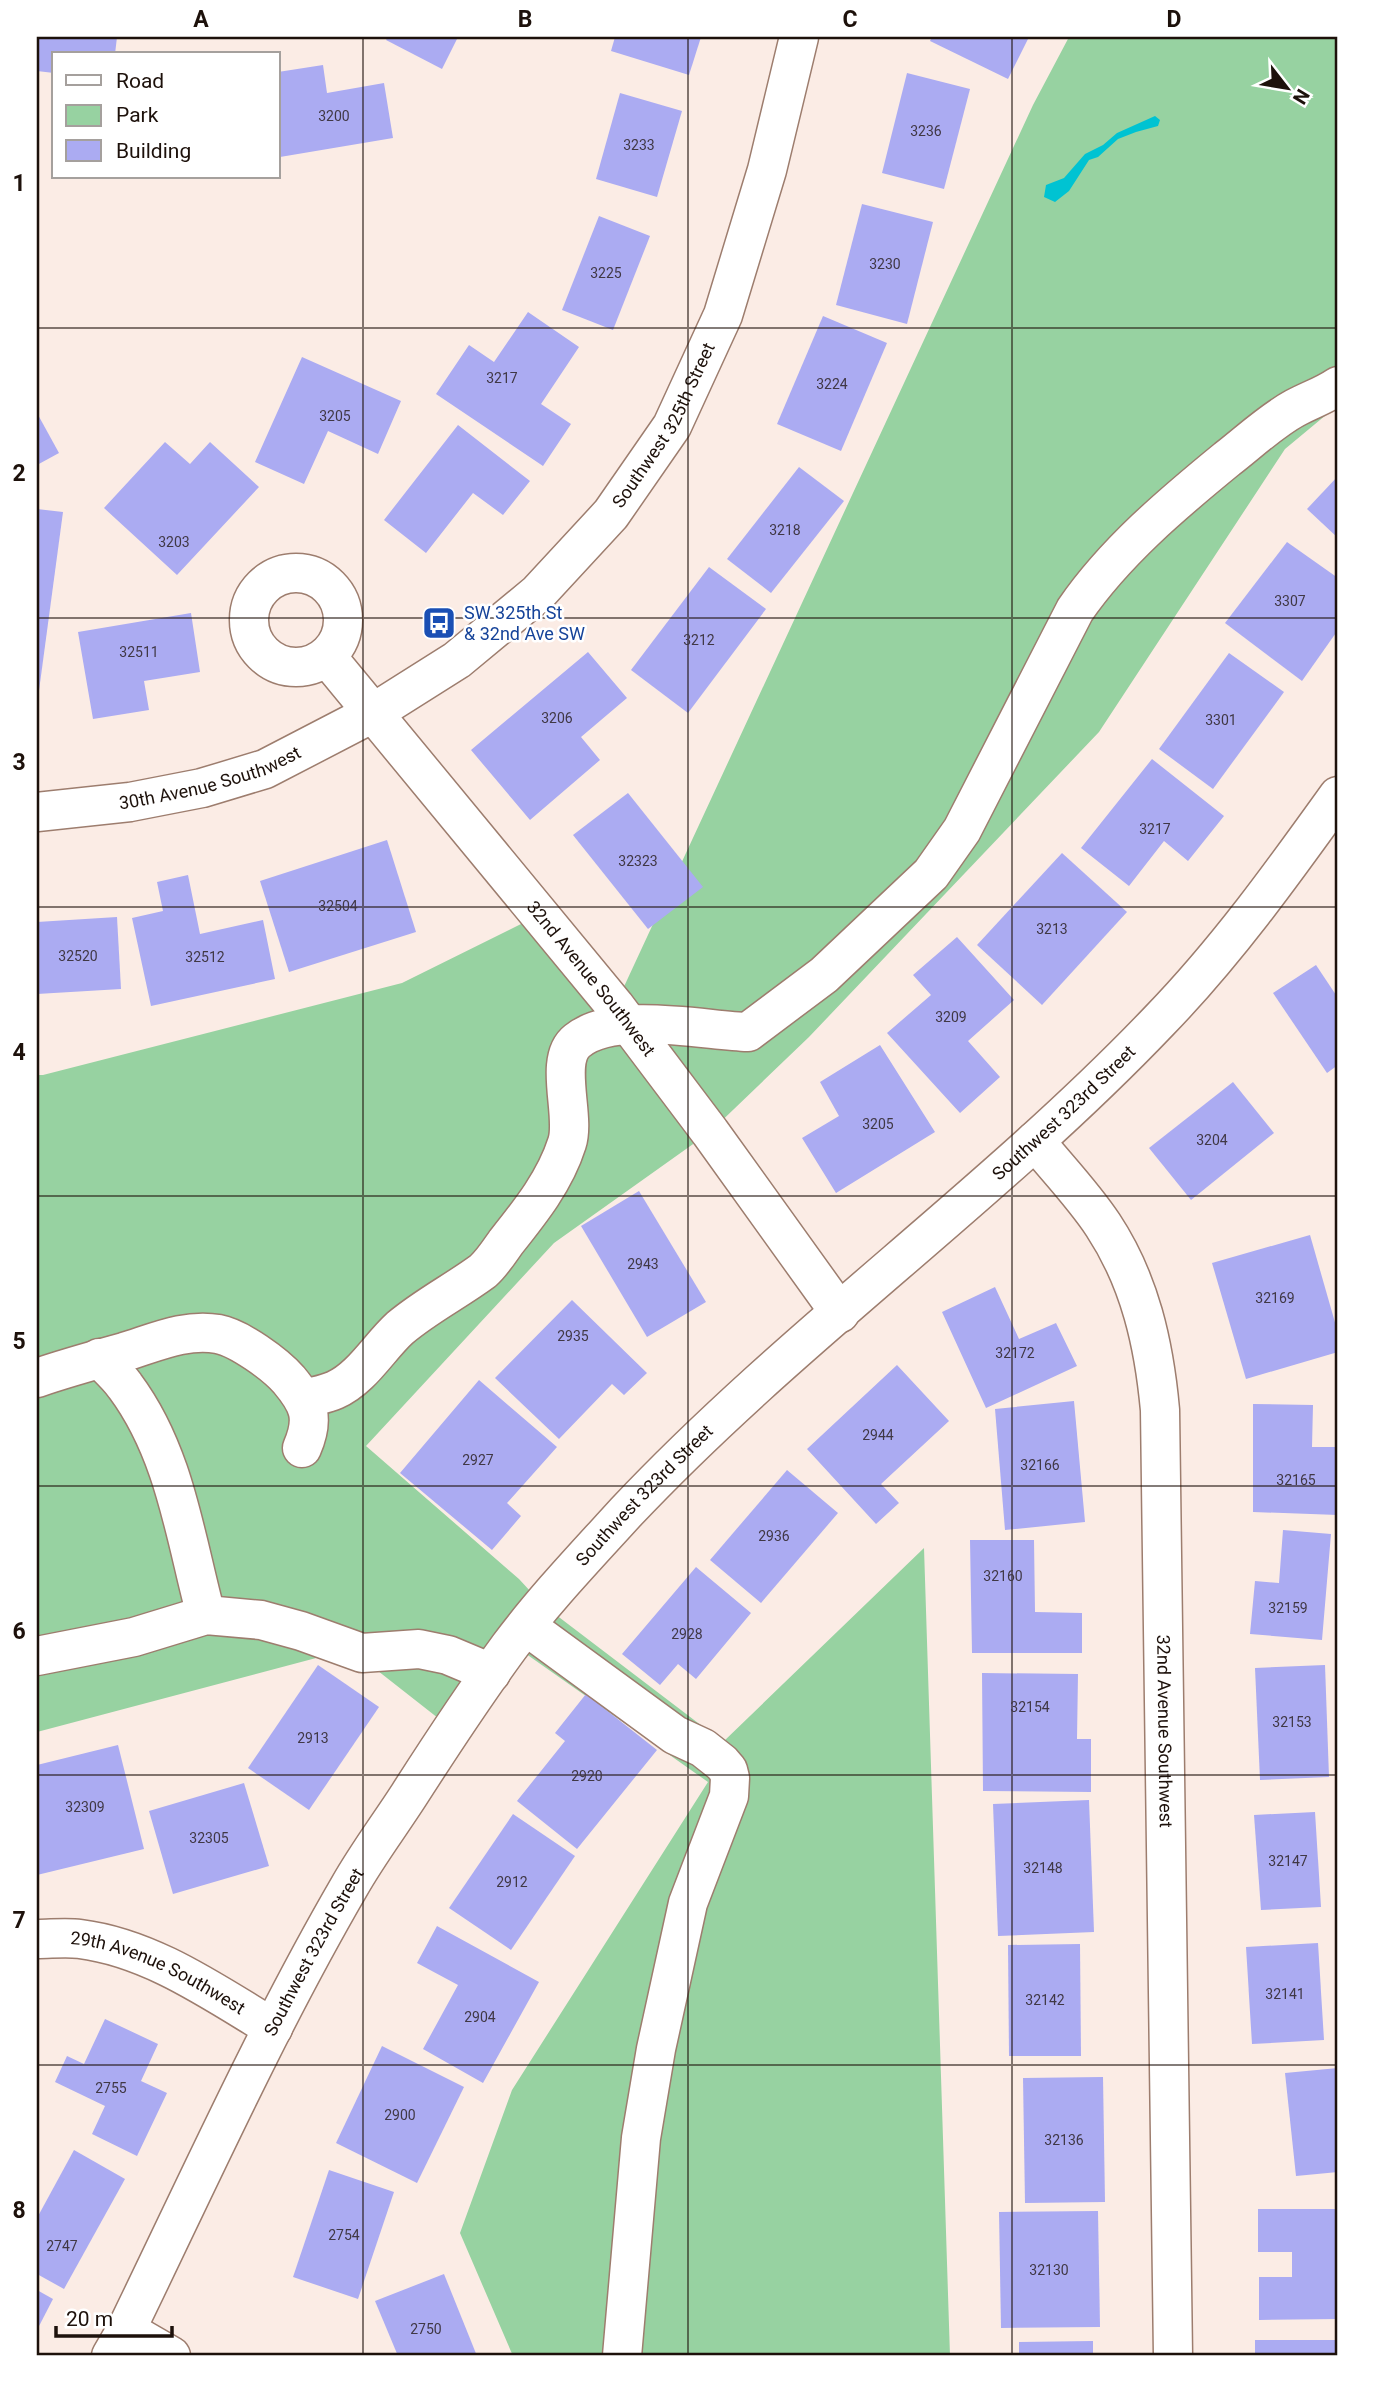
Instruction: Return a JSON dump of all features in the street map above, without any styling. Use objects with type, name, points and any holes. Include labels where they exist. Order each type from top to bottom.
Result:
[{"type":"street","name":"Southwest 325th Street","points":[[373,713],[457,660],[538,593],[611,514],[672,426],[723,315],[767,170],[799,37]]},
{"type":"street","points":[[305,1399],[337,1389],[354,1378],[407,1323],[486,1268],[550,1183],[564,1153],[570,1127],[565,1069],[575,1042],[599,1028],[628,1024],[748,1032],[824,975],[931,874],[962,830],[1075,610],[1093,584],[1115,559],[1256,435],[1295,408],[1338,386]]},
{"type":"street","name":"32nd Avenue Southwest","points":[[327,656],[628,1024],[710,1132],[840,1314]]},
{"type":"street","name":"30th Avenue Southwest","points":[[37,812],[130,802],[202,788],[265,769],[373,713]]},
{"type":"street","name":"Southwest 323rd Street","points":[[171,2356],[118,2343],[273,2028],[350,1885],[491,1673],[526,1626],[624,1515],[692,1444],[758,1382],[840,1314],[1035,1141],[1160,1020],[1235,936],[1336,803]]},
{"type":"street","name":"32nd Avenue Southwest","points":[[1035,1141],[1102,1224],[1124,1261],[1149,1331],[1156,1368],[1160,1410],[1173,2356]]},
{"type":"street","points":[[37,1378],[171,1337],[194,1333],[220,1334],[264,1358],[286,1376],[305,1399],[310,1429],[302,1447]]},
{"type":"street","points":[[99,1358],[125,1386],[160,1448],[177,1490],[189,1552],[206,1615]]},
{"type":"street","points":[[37,1656],[134,1637],[206,1615],[261,1620],[362,1653],[419,1648],[448,1655],[491,1673]]},
{"type":"street","points":[[526,1626],[675,1735],[703,1748],[722,1763],[728,1770],[730,1779],[724,1813],[688,1903],[656,2049],[641,2138],[622,2356]]},
{"type":"street","name":"29th Avenue Southwest","points":[[37,1939],[78,1939],[120,1948],[193,1980],[273,2028]]},
{"type":"green space","points":[[1069,37],[1338,37],[1338,405],[1285,449],[1099,732],[809,1037],[710,1132],[554,1243],[366,1446],[519,1579],[543,1605],[723,1742],[924,1548],[950,2356],[513,2356],[460,2233],[512,2090],[708,1782],[512,1644],[452,1729],[350,1649],[37,1732],[37,1075],[402,983],[541,914],[615,1006],[1033,105]]},
{"type":"water","points":[[1155,116],[1160,120],[1158,126],[1118,139],[1098,157],[1089,160],[1069,191],[1055,202],[1044,197],[1046,185],[1064,178],[1085,154],[1103,145],[1117,133]]},
{"type":"building","points":[[37,37],[117,37],[115,52],[52,52],[52,73],[37,71]]},
{"type":"building","points":[[388,37],[458,37],[442,69],[386,40]]},
{"type":"building","points":[[615,37],[701,37],[689,75],[611,51]]},
{"type":"building","points":[[932,37],[1029,37],[1008,79],[930,41]]},
{"type":"building","points":[[323,65],[327,93],[384,83],[393,138],[280,157],[280,72]]},
{"type":"building","points":[[907,73],[970,89],[944,189],[882,173]]},
{"type":"building","points":[[620,93],[682,111],[657,197],[596,179]]},
{"type":"building","points":[[862,204],[933,222],[907,324],[836,305]]},
{"type":"building","points":[[599,216],[650,236],[613,330],[562,310]]},
{"type":"building","points":[[528,312],[579,347],[541,404],[571,424],[543,466],[436,394],[469,345],[494,362]]},
{"type":"building","points":[[823,316],[887,343],[841,451],[777,424]]},
{"type":"building","points":[[302,357],[401,401],[378,454],[328,431],[304,484],[255,462]]},
{"type":"building","points":[[37,413],[59,453],[37,465]]},
{"type":"building","points":[[458,425],[530,481],[503,515],[473,493],[426,553],[384,520]]},
{"type":"building","points":[[165,442],[190,464],[210,442],[259,487],[177,575],[104,508]]},
{"type":"building","points":[[799,467],[844,501],[771,593],[727,559]]},
{"type":"building","points":[[1338,476],[1338,538],[1307,509]]},
{"type":"building","points":[[37,509],[63,512],[38,698],[37,698]]},
{"type":"building","points":[[1287,542],[1338,578],[1338,630],[1302,681],[1225,623]]},
{"type":"building","points":[[709,567],[766,609],[688,713],[631,670]]},
{"type":"building","points":[[191,613],[200,672],[144,681],[149,710],[93,719],[78,632]]},
{"type":"building","points":[[588,652],[627,698],[581,737],[600,760],[530,820],[471,750]]},
{"type":"building","points":[[1229,653],[1284,692],[1213,789],[1159,749]]},
{"type":"building","points":[[1152,759],[1224,816],[1188,861],[1164,841],[1129,886],[1081,848]]},
{"type":"building","points":[[628,793],[703,887],[648,929],[573,835]]},
{"type":"building","points":[[387,840],[416,932],[289,972],[260,881]]},
{"type":"building","points":[[1062,853],[1127,912],[1042,1005],[977,945]]},
{"type":"building","points":[[188,875],[200,934],[263,920],[275,979],[151,1006],[132,918],[163,911],[157,882]]},
{"type":"building","points":[[117,917],[121,989],[37,994],[37,922]]},
{"type":"building","points":[[957,937],[1014,1000],[968,1041],[1000,1077],[960,1113],[887,1033],[931,995],[913,975]]},
{"type":"building","points":[[1316,965],[1338,998],[1338,1065],[1327,1073],[1273,993]]},
{"type":"building","points":[[880,1045],[935,1132],[836,1193],[802,1138],[839,1116],[820,1082]]},
{"type":"building","points":[[1233,1082],[1274,1133],[1191,1200],[1149,1148]]},
{"type":"building","points":[[639,1191],[706,1302],[647,1337],[581,1226]]},
{"type":"building","points":[[1310,1235],[1338,1333],[1338,1352],[1246,1379],[1212,1263]]},
{"type":"building","points":[[995,1287],[1019,1339],[1056,1323],[1077,1366],[986,1408],[942,1312]]},
{"type":"building","points":[[572,1300],[647,1373],[624,1395],[612,1384],[559,1439],[495,1378]]},
{"type":"building","points":[[897,1365],[949,1421],[881,1484],[899,1503],[876,1524],[807,1449]]},
{"type":"building","points":[[479,1380],[557,1447],[507,1503],[521,1516],[492,1550],[400,1473]]},
{"type":"building","points":[[1074,1401],[1085,1522],[1005,1530],[995,1409]]},
{"type":"building","points":[[1253,1404],[1313,1405],[1312,1447],[1338,1447],[1338,1515],[1253,1512]]},
{"type":"building","points":[[787,1470],[838,1513],[761,1603],[710,1560]]},
{"type":"building","points":[[1283,1530],[1331,1534],[1322,1640],[1250,1634],[1255,1581],[1279,1583]]},
{"type":"building","points":[[970,1540],[1034,1540],[1035,1612],[1082,1613],[1082,1653],[972,1653]]},
{"type":"building","points":[[696,1567],[751,1613],[696,1679],[678,1664],[660,1685],[622,1654]]},
{"type":"building","points":[[318,1665],[379,1707],[309,1810],[248,1768]]},
{"type":"building","points":[[1325,1665],[1329,1777],[1260,1780],[1255,1668]]},
{"type":"building","points":[[982,1673],[1078,1674],[1077,1739],[1091,1739],[1091,1792],[983,1791]]},
{"type":"building","points":[[586,1694],[657,1750],[577,1849],[517,1801],[565,1741],[555,1733]]},
{"type":"building","points":[[118,1745],[144,1849],[37,1875],[37,1765]]},
{"type":"building","points":[[244,1783],[269,1866],[173,1894],[149,1811]]},
{"type":"building","points":[[1089,1800],[1094,1932],[998,1936],[993,1804]]},
{"type":"building","points":[[1315,1812],[1321,1907],[1261,1910],[1254,1815]]},
{"type":"building","points":[[513,1814],[575,1856],[511,1950],[449,1908]]},
{"type":"building","points":[[437,1926],[539,1982],[483,2083],[423,2049],[458,1985],[417,1963]]},
{"type":"building","points":[[1318,1943],[1324,2040],[1252,2044],[1246,1947]]},
{"type":"building","points":[[1080,1944],[1081,2056],[1009,2056],[1008,1945]]},
{"type":"building","points":[[105,2019],[158,2044],[141,2081],[167,2093],[137,2156],[92,2134],[105,2106],[55,2082],[67,2056],[84,2064]]},
{"type":"building","points":[[382,2046],[464,2087],[417,2183],[336,2143]]},
{"type":"building","points":[[1338,2068],[1338,2172],[1296,2176],[1285,2073]]},
{"type":"building","points":[[1103,2077],[1105,2202],[1025,2203],[1023,2078]]},
{"type":"building","points":[[74,2150],[125,2179],[64,2289],[37,2274],[37,2218]]},
{"type":"building","points":[[329,2170],[394,2192],[358,2299],[293,2277]]},
{"type":"building","points":[[1258,2209],[1338,2209],[1338,2319],[1259,2320],[1259,2277],[1292,2277],[1292,2252],[1258,2252]]},
{"type":"building","points":[[1098,2211],[1100,2327],[1001,2328],[999,2212]]},
{"type":"building","points":[[444,2274],[477,2356],[398,2356],[375,2301]]},
{"type":"building","points":[[37,2290],[53,2299],[37,2330]]},
{"type":"building","points":[[1255,2340],[1338,2340],[1338,2356],[1255,2356]]},
{"type":"building","points":[[1093,2341],[1093,2356],[1019,2356],[1019,2342]]},
{"type":"place","name":"SW 325th St & 32nd Ave SW","points":[[439,623]]}]
